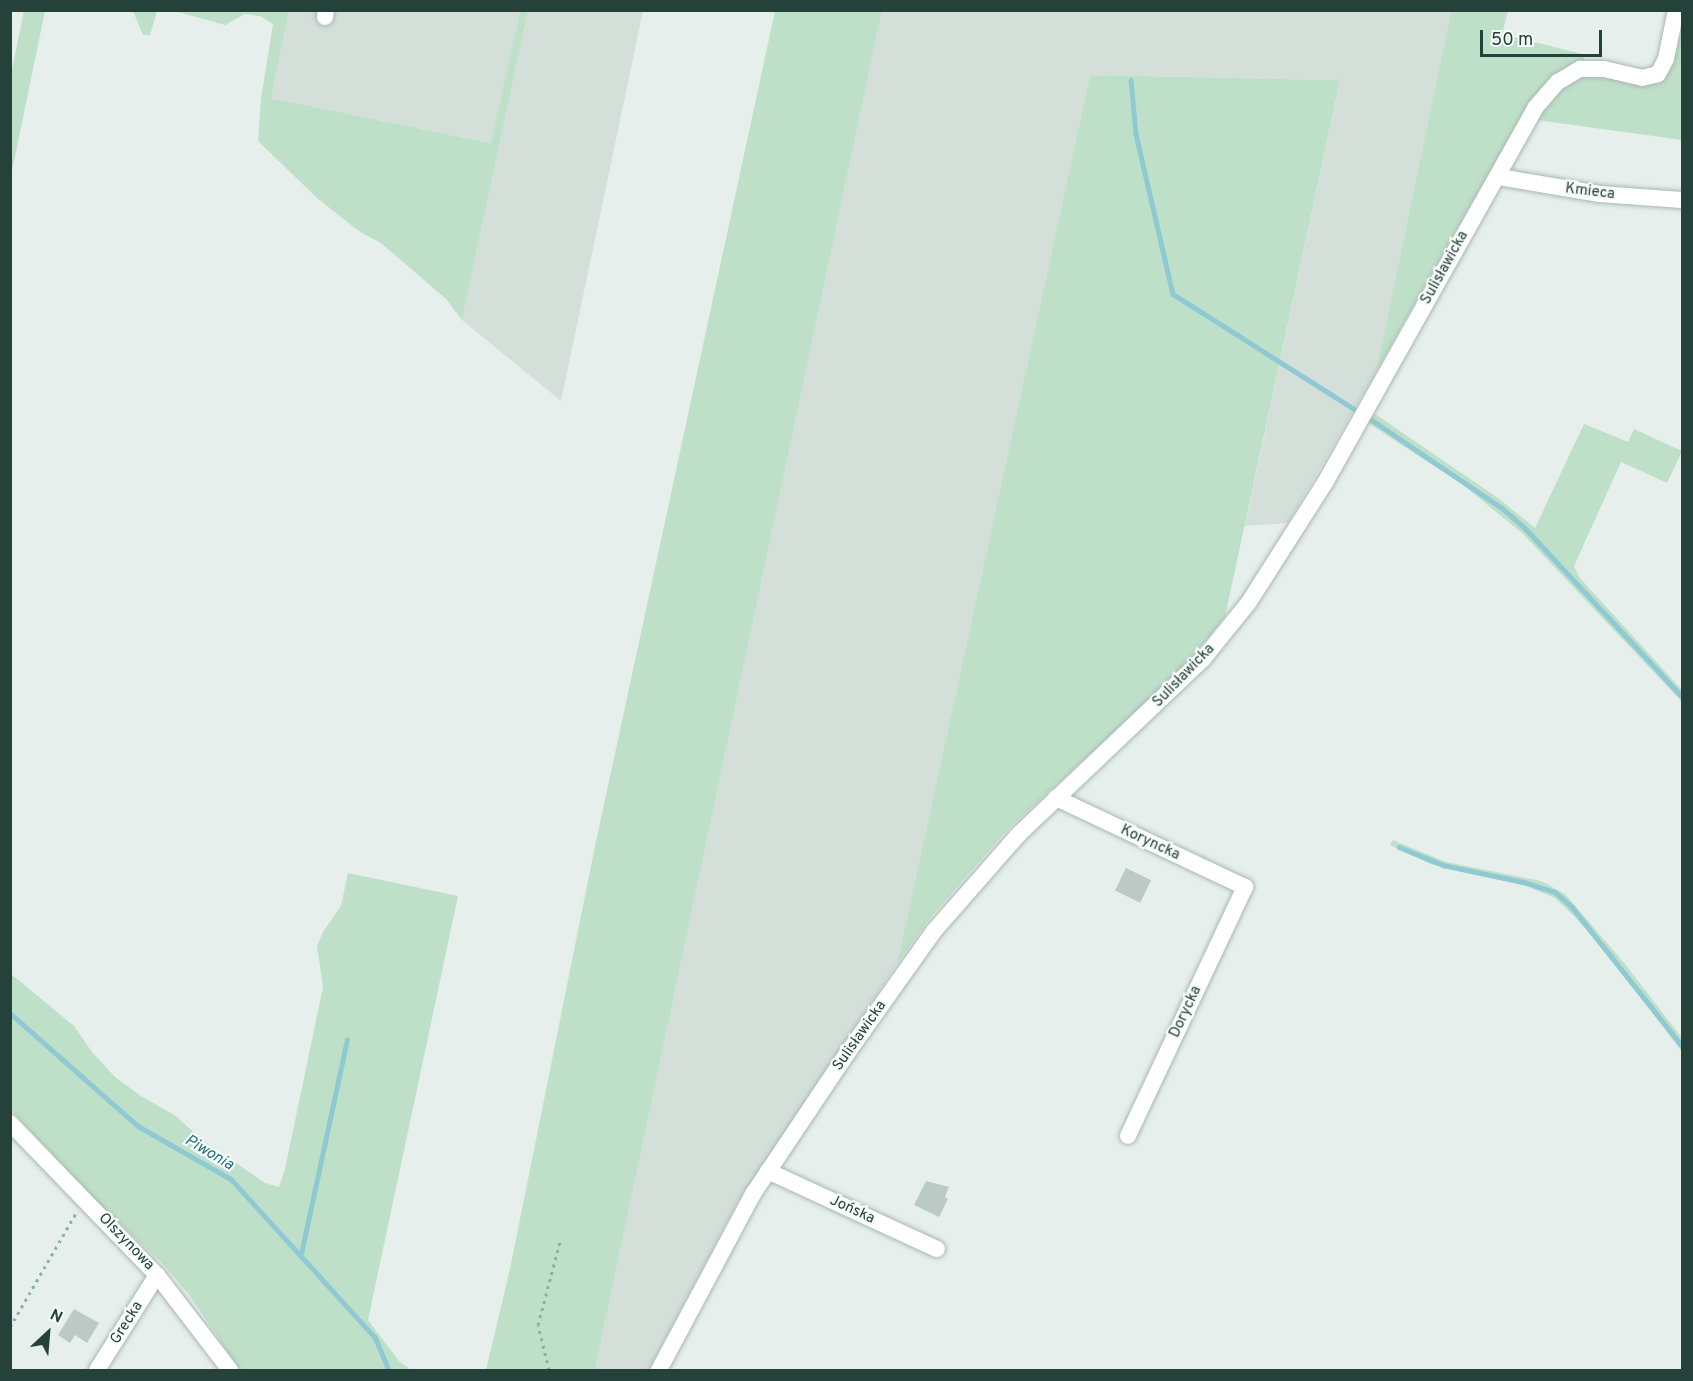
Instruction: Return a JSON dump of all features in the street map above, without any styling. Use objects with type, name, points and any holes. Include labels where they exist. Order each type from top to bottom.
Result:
[{"type":"street","name":"Sulisławicka","points":[[659,1371],[738,1220],[768,1171],[934,931],[986,868],[1056,798],[1203,659],[1249,602],[1326,481],[1464,233],[1499,177],[1535,108],[1546,93],[1570,74],[1592,68],[1642,78],[1658,74],[1666,59],[1676,10]]},
{"type":"street","name":"Kmieca","points":[[1499,177],[1600,194],[1683,200]]},
{"type":"street","name":"Koryncka","points":[[1056,798],[1245,887]]},
{"type":"street","name":"Dorycka","points":[[1128,1136],[1245,887]]},
{"type":"street","name":"Olszynowa","points":[[10,1123],[157,1275],[230,1371]]},
{"type":"street","name":"Jońska","points":[[768,1171],[937,1250]]},
{"type":"street","name":"Grecka","points":[[97,1371],[157,1275]]},
{"type":"path","points":[[10,1327],[83,1198]]},
{"type":"path","points":[[549,1371],[538,1325],[560,1242]]},
{"type":"shaded area","points":[[289,11],[520,11],[492,143],[271,98]]},
{"type":"shaded area","points":[[528,11],[643,11],[561,401],[462,320]]},
{"type":"shaded area","points":[[882,11],[1451,11],[1376,372],[1288,523],[1245,526],[1341,77],[1337,80],[1090,75],[897,964],[737,1203],[649,1370],[595,1370]]},
{"type":"green space","points":[[24,11],[45,11],[11,176],[11,74]]},
{"type":"green space","points":[[133,11],[157,11],[150,35],[143,35]]},
{"type":"green space","points":[[175,11],[289,11],[271,98],[491,143],[520,11],[528,11],[462,320],[446,299],[381,243],[360,232],[317,198],[258,141],[261,99],[273,24],[260,16],[245,14],[225,25]]},
{"type":"green space","points":[[775,11],[882,11],[595,1370],[486,1370],[510,1269],[594,851]]},
{"type":"green space","points":[[1451,11],[1508,11],[1502,34],[1586,55],[1583,61],[1574,64],[1468,209],[1376,372]]},
{"type":"green space","points":[[1682,15],[1682,140],[1537,120],[1544,106],[1569,80],[1592,74],[1646,85],[1659,84],[1672,65]]},
{"type":"green space","points":[[1090,75],[1337,80],[1341,76],[1225,617],[1180,672],[1008,829],[930,918],[897,964]]},
{"type":"green space","points":[[1375,414],[1498,498],[1535,528],[1584,424],[1628,442],[1634,429],[1682,451],[1667,483],[1621,462],[1574,566],[1579,577],[1682,690],[1682,702],[1522,533],[1463,485],[1368,423]]},
{"type":"green space","points":[[1393,840],[1446,862],[1541,881],[1565,894],[1625,964],[1682,1038],[1682,1052],[1616,965],[1578,920],[1555,898],[1526,886],[1430,864],[1390,845]]},
{"type":"green space","points":[[348,873],[458,896],[368,1320],[399,1361],[411,1370],[240,1370],[190,1296],[163,1264],[90,1195],[11,1110],[10,973],[74,1026],[92,1052],[115,1077],[141,1096],[176,1116],[202,1140],[265,1183],[279,1187],[285,1169],[323,987],[317,946],[323,932],[341,906]]},
{"type":"building","points":[[1126,868],[1151,880],[1140,903],[1115,890]]},
{"type":"building","points":[[926,1181],[949,1187],[945,1197],[948,1199],[939,1217],[914,1205]]},
{"type":"building","points":[[74,1309],[99,1323],[87,1343],[75,1335],[70,1343],[58,1335]]},
{"type":"waterway","points":[[1131,80],[1136,134],[1173,294],[1354,409]]},
{"type":"waterway","points":[[1372,420],[1502,508],[1526,529],[1682,696]]},
{"type":"waterway","points":[[1399,847],[1443,865],[1524,882],[1555,892],[1572,907],[1682,1046]]},
{"type":"waterway","name":"Piwonia","points":[[10,1013],[138,1126],[231,1179],[375,1337],[389,1370]]},
{"type":"waterway","points":[[301,1254],[347,1040]]}]
